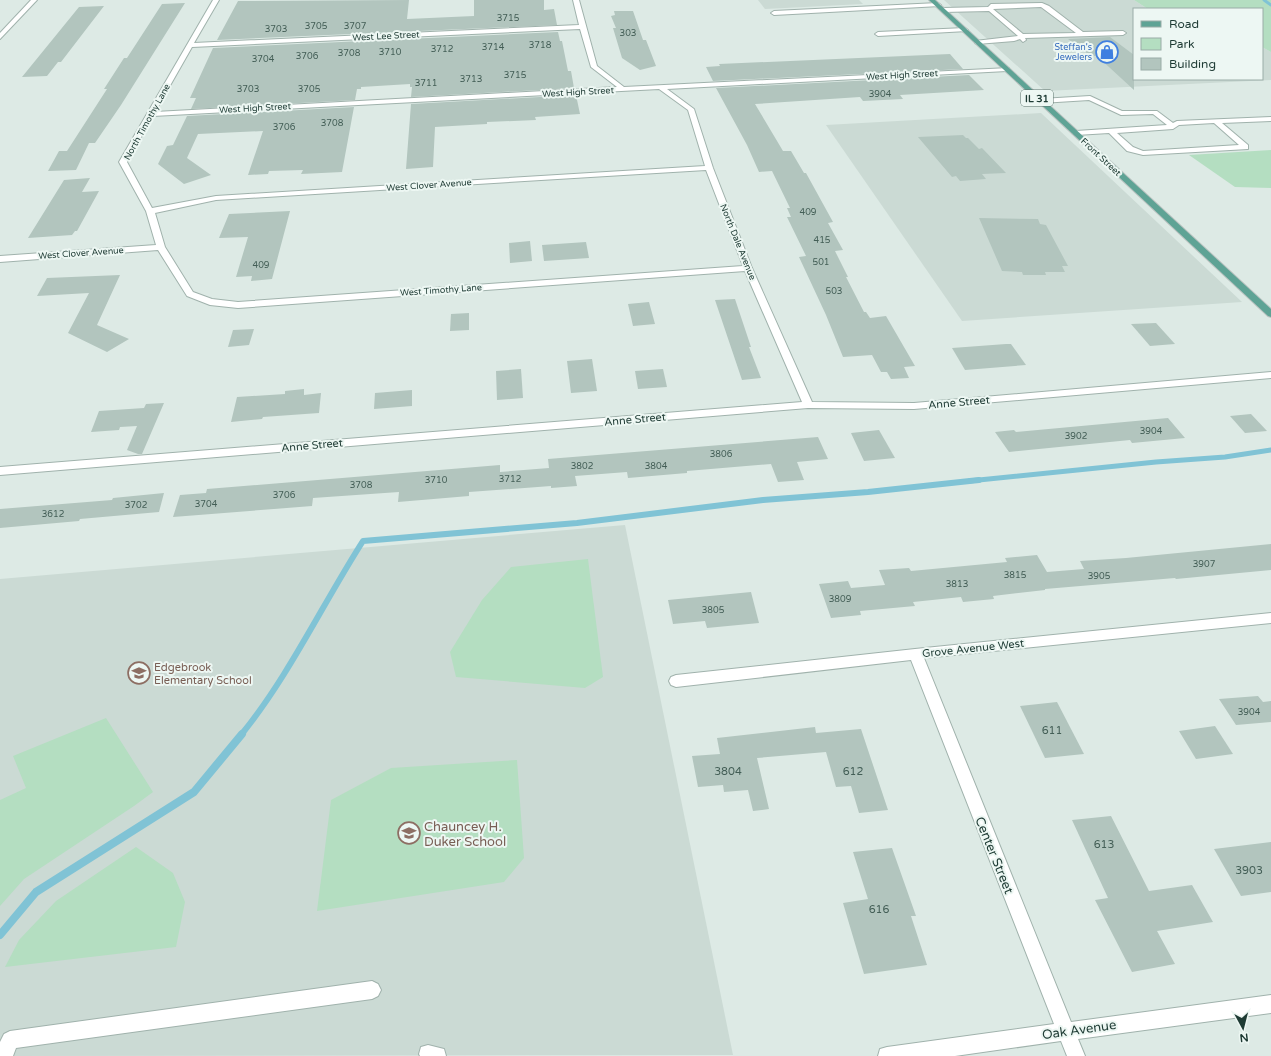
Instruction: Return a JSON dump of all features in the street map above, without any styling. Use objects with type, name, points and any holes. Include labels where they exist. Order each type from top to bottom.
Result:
[{"type":"main road","name":"Front Street","points":[[936,2],[977,42],[1271,314]]},
{"type":"street","points":[[0,37],[34,0]]},
{"type":"street","name":"North Timothy Lane","points":[[162,247],[150,211],[123,162],[216,0]]},
{"type":"street","points":[[576,0],[582,27],[594,67],[624,90]]},
{"type":"street","points":[[988,1],[1003,0]]},
{"type":"street","points":[[774,13],[936,2]]},
{"type":"street","points":[[943,10],[990,9],[991,6],[1042,5],[1047,7],[1081,34]]},
{"type":"street","points":[[990,9],[1023,38]]},
{"type":"street","name":"West Lee Street","points":[[190,45],[582,27]]},
{"type":"street","points":[[878,34],[965,30]]},
{"type":"street","points":[[977,42],[1081,34],[1123,33]]},
{"type":"street","name":"West High Street","points":[[150,114],[1007,69]]},
{"type":"street","name":"North Dale Avenue","points":[[661,88],[691,109],[709,168],[748,268],[808,405]]},
{"type":"street","points":[[1041,101],[1090,98],[1121,113],[1155,112],[1173,127]]},
{"type":"street","points":[[1076,133],[1173,127],[1177,123],[1271,119]]},
{"type":"street","points":[[1110,131],[1130,149],[1143,153],[1245,147],[1216,121]]},
{"type":"street","name":"West Clover Avenue","points":[[150,211],[216,198],[709,168]]},
{"type":"street","name":"West Clover Avenue","points":[[0,258],[162,247]]},
{"type":"street","name":"West Timothy Lane","points":[[162,247],[190,294],[210,302],[238,305],[748,268]]},
{"type":"street","name":"Anne Street","points":[[0,471],[808,405],[914,406],[1271,374]]},
{"type":"street","name":"Grove Avenue West","points":[[676,681],[914,654],[1271,618]]},
{"type":"street","name":"Center Street","points":[[914,654],[1076,1056]]},
{"type":"street","points":[[4,1056],[10,1040],[372,990]]},
{"type":"street","name":"Oak Avenue","points":[[887,1056],[1271,1004]]},
{"type":"shaded area","points":[[758,0],[859,0],[863,4],[765,9]]},
{"type":"shaded area","points":[[944,0],[1134,0],[1146,8],[1133,8],[1133,80],[1263,80],[1263,48],[1271,52],[1271,80],[1045,91]]},
{"type":"shaded area","points":[[1041,113],[1242,302],[962,321],[826,125]]},
{"type":"shaded area","name":"Chauncey H. Duker School","points":[[625,525],[733,1055],[0,1056],[0,579]]},
{"type":"green space","points":[[1134,0],[1271,0],[1271,52],[1263,48],[1263,8],[1146,8]]},
{"type":"green space","points":[[1271,150],[1271,188],[1235,187],[1189,155]]},
{"type":"green space","points":[[588,559],[603,677],[585,688],[456,677],[450,652],[482,600],[511,567]]},
{"type":"green space","points":[[106,718],[153,792],[24,879],[0,906],[0,800],[26,788],[13,756]]},
{"type":"green space","points":[[517,760],[524,858],[504,882],[317,911],[331,800],[391,768]]},
{"type":"green space","points":[[136,847],[173,873],[185,902],[176,947],[5,967],[19,940],[56,901]]},
{"type":"building","points":[[409,0],[407,19],[474,16],[474,0],[544,0],[544,10],[554,9],[557,25],[217,40],[238,1]]},
{"type":"building","points":[[185,3],[121,105],[95,143],[89,143],[76,170],[48,171],[59,151],[67,151],[107,89],[104,89],[124,58],[127,58],[162,4]]},
{"type":"building","points":[[104,6],[61,62],[58,62],[47,76],[22,77],[79,7]]},
{"type":"building","points":[[614,11],[633,11],[643,40],[646,40],[656,66],[640,70],[622,58],[613,28],[616,28],[611,16],[615,15]]},
{"type":"building","points":[[558,32],[560,41],[562,41],[568,71],[571,71],[574,88],[411,97],[412,87],[410,87],[410,84],[361,87],[361,89],[357,89],[355,100],[191,109],[196,98],[190,98],[213,48]]},
{"type":"building","points":[[1110,37],[1133,54],[1134,90],[1097,56],[1091,56],[1068,39]]},
{"type":"building","points":[[950,54],[963,69],[713,81],[706,67],[720,66],[719,64]]},
{"type":"building","points":[[969,75],[984,90],[900,95],[903,99],[863,101],[860,97],[755,104],[783,151],[791,151],[804,173],[806,173],[833,222],[828,223],[843,250],[835,251],[848,277],[846,277],[864,312],[866,312],[870,318],[886,316],[915,366],[904,367],[909,378],[891,379],[887,372],[881,372],[872,355],[843,357],[826,315],[799,257],[806,256],[787,217],[791,217],[787,208],[790,208],[772,171],[759,172],[747,145],[716,88]]},
{"type":"building","points":[[576,95],[580,114],[535,117],[536,120],[487,122],[487,124],[435,127],[433,167],[406,169],[411,104]]},
{"type":"building","points":[[354,107],[342,172],[301,174],[303,170],[269,171],[268,174],[248,175],[263,131],[198,134],[187,158],[211,175],[184,184],[158,164],[167,146],[173,145],[187,116]]},
{"type":"building","points":[[963,135],[979,149],[982,148],[1006,173],[982,174],[986,179],[960,181],[956,176],[952,177],[918,137]]},
{"type":"building","points":[[90,178],[82,192],[99,191],[77,231],[75,231],[72,235],[28,238],[64,180]]},
{"type":"building","points":[[290,211],[272,279],[251,281],[252,276],[236,277],[248,237],[219,238],[229,214]]},
{"type":"building","points":[[979,218],[1038,219],[1040,224],[1046,225],[1068,266],[1062,266],[1065,272],[1045,272],[1046,275],[1023,275],[1022,272],[1002,271]]},
{"type":"building","points":[[530,241],[532,261],[510,263],[509,243]]},
{"type":"building","points":[[586,242],[589,258],[544,261],[542,245]]},
{"type":"building","points":[[120,275],[97,325],[129,339],[107,352],[68,333],[89,293],[37,296],[47,278]]},
{"type":"building","points":[[735,299],[751,347],[749,347],[761,378],[742,380],[715,300]]},
{"type":"building","points":[[649,302],[655,324],[633,326],[628,304]]},
{"type":"building","points":[[469,313],[469,330],[450,331],[451,314]]},
{"type":"building","points":[[1156,323],[1175,344],[1150,346],[1131,324]]},
{"type":"building","points":[[254,329],[249,345],[228,347],[233,330]]},
{"type":"building","points":[[1011,344],[1026,365],[965,370],[952,348]]},
{"type":"building","points":[[592,359],[597,391],[571,393],[567,361]]},
{"type":"building","points":[[521,369],[523,398],[497,400],[496,371]]},
{"type":"building","points":[[663,369],[667,387],[638,389],[635,371]]},
{"type":"building","points":[[304,389],[304,395],[321,393],[319,413],[263,417],[262,419],[231,422],[237,397],[285,394],[285,391]]},
{"type":"building","points":[[412,390],[412,406],[374,409],[375,393]]},
{"type":"building","points":[[164,403],[142,454],[127,450],[137,426],[120,427],[119,430],[91,432],[99,411],[144,408],[146,404]]},
{"type":"building","points":[[1251,414],[1267,431],[1245,433],[1230,416]]},
{"type":"building","points":[[1168,418],[1185,438],[1132,443],[1130,440],[1009,452],[995,432],[1014,430],[1016,432]]},
{"type":"building","points":[[879,430],[895,458],[864,461],[851,433]]},
{"type":"building","points":[[818,437],[828,459],[797,462],[804,480],[778,482],[771,464],[687,471],[687,473],[628,478],[627,472],[575,476],[577,486],[551,488],[551,486],[469,492],[469,496],[398,502],[399,492],[313,498],[312,506],[173,517],[180,495],[206,493],[207,489],[500,465],[500,472],[549,468],[548,459]]},
{"type":"building","points":[[164,493],[159,512],[0,528],[0,509],[112,500],[113,498]]},
{"type":"building","points":[[1271,544],[1271,570],[1045,589],[993,596],[994,599],[963,602],[961,597],[913,602],[915,606],[860,611],[861,615],[831,618],[819,584],[848,581],[851,588],[885,585],[879,570],[909,568],[911,571],[1007,562],[1005,558],[1037,555],[1047,572],[1084,569],[1080,561]]},
{"type":"building","points":[[751,592],[759,623],[707,628],[705,621],[673,624],[668,600]]},
{"type":"building","points":[[1258,696],[1263,702],[1271,701],[1271,722],[1236,725],[1219,699]]},
{"type":"building","points":[[1057,702],[1084,754],[1045,758],[1020,706]]},
{"type":"building","points":[[1215,726],[1233,754],[1196,759],[1179,731]]},
{"type":"building","points":[[815,727],[816,733],[861,729],[888,810],[859,813],[851,786],[836,787],[826,752],[757,758],[769,809],[753,811],[748,790],[724,792],[723,785],[698,787],[692,756],[720,754],[717,738]]},
{"type":"building","points":[[1111,816],[1149,891],[1192,885],[1213,922],[1157,931],[1175,964],[1132,972],[1095,900],[1108,898],[1072,820]]},
{"type":"building","points":[[1271,842],[1271,892],[1241,896],[1214,849]]},
{"type":"building","points":[[892,848],[916,916],[911,916],[927,965],[864,974],[843,903],[868,899],[853,852]]},
{"type":"waterway","points":[[1264,0],[1271,5]]},
{"type":"waterway","points":[[969,481],[1156,462],[1225,457],[1271,450]]},
{"type":"waterway","points":[[241,735],[275,689],[363,541],[577,523],[763,500],[868,492],[979,480]]},
{"type":"waterway","points":[[0,935],[36,892],[194,792],[242,734]]},
{"type":"place","name":"Steffan's Jewelers","points":[[1107,52]]},
{"type":"place","name":"Edgebrook Elementary School","points":[[139,673]]},
{"type":"place","name":"Chauncey H. Duker School","points":[[409,833]]}]
